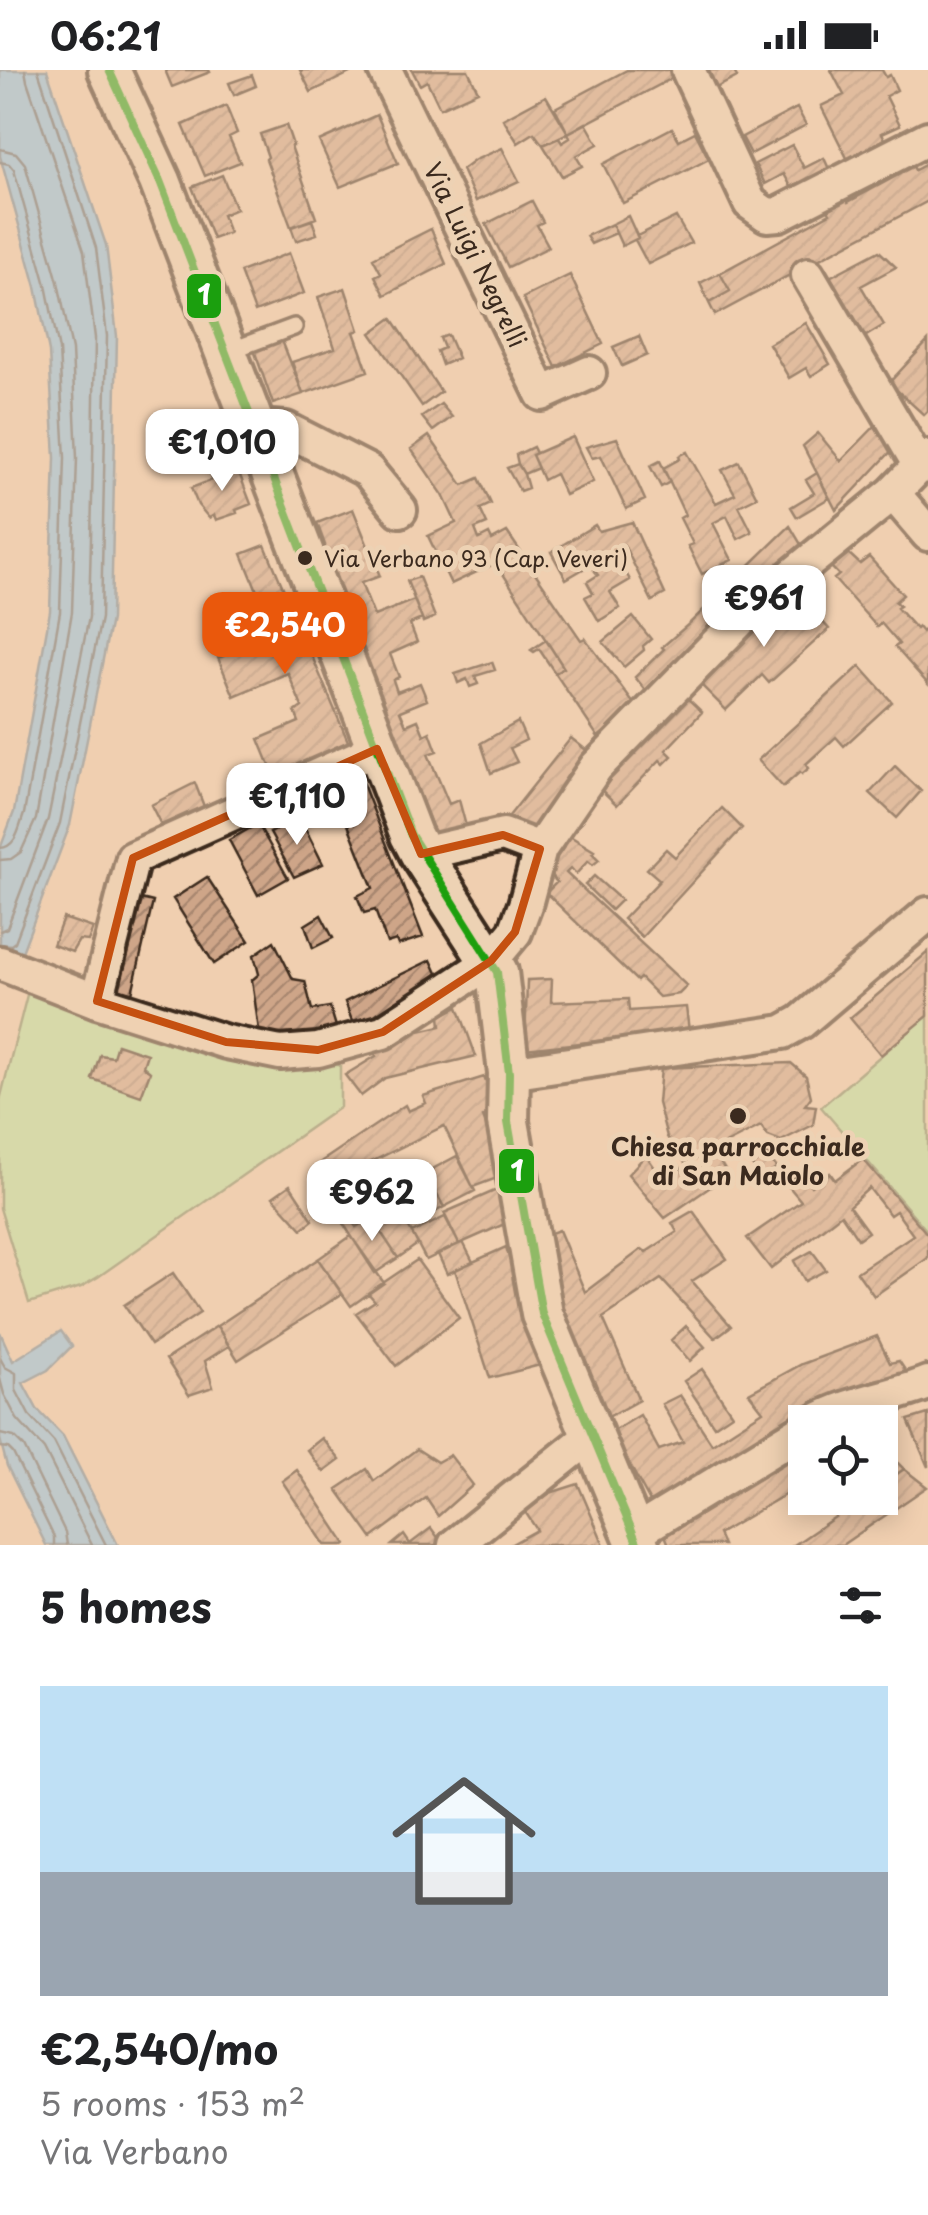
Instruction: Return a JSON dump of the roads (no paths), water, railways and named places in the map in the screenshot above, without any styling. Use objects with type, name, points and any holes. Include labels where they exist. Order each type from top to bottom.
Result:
[{"type":"street","points":[[109,70],[160,181],[411,835],[497,972],[508,1073],[508,1122],[542,1314],[635,1539],[788,1440]]},
{"type":"street","name":"Via Luigi Negrelli","points":[[385,70],[542,394],[588,373]]},
{"type":"street","points":[[688,70],[750,203],[767,214],[779,214],[928,138]]},
{"type":"street","points":[[8,966],[226,1042],[280,1053],[318,1050],[383,1032],[491,961],[515,932],[540,849],[596,768],[738,623],[893,493],[924,462],[808,275]]},
{"type":"street","points":[[254,427],[286,429],[368,471],[400,510]]},
{"type":"street","points":[[893,493],[928,534]]},
{"type":"street","points":[[97,1000],[133,858],[376,748]]},
{"type":"street","points":[[420,854],[503,835],[540,849]]},
{"type":"street","points":[[508,1073],[783,1032],[801,1022],[928,914]]},
{"type":"street","points":[[856,1405],[928,1383]]},
{"type":"street","points":[[455,1545],[592,1435]]},
{"type":"lane","points":[[226,353],[294,327]]},
{"type":"water","points":[[0,70],[47,70],[106,245],[117,336],[111,619],[70,825],[19,960],[0,952],[0,849],[14,812],[50,611],[55,458],[49,352],[36,287],[0,156]]},
{"type":"water","points":[[61,1331],[72,1346],[48,1370],[23,1383],[37,1409],[63,1436],[118,1545],[46,1545],[7,1466],[0,1439],[0,1332],[13,1361]]},
{"type":"place","name":"Via Verbano 93 (Cap. Veveri)","points":[[305,558]]},
{"type":"place","name":"Chiesa parrocchiale di San Maiolo","points":[[738,1116]]}]
